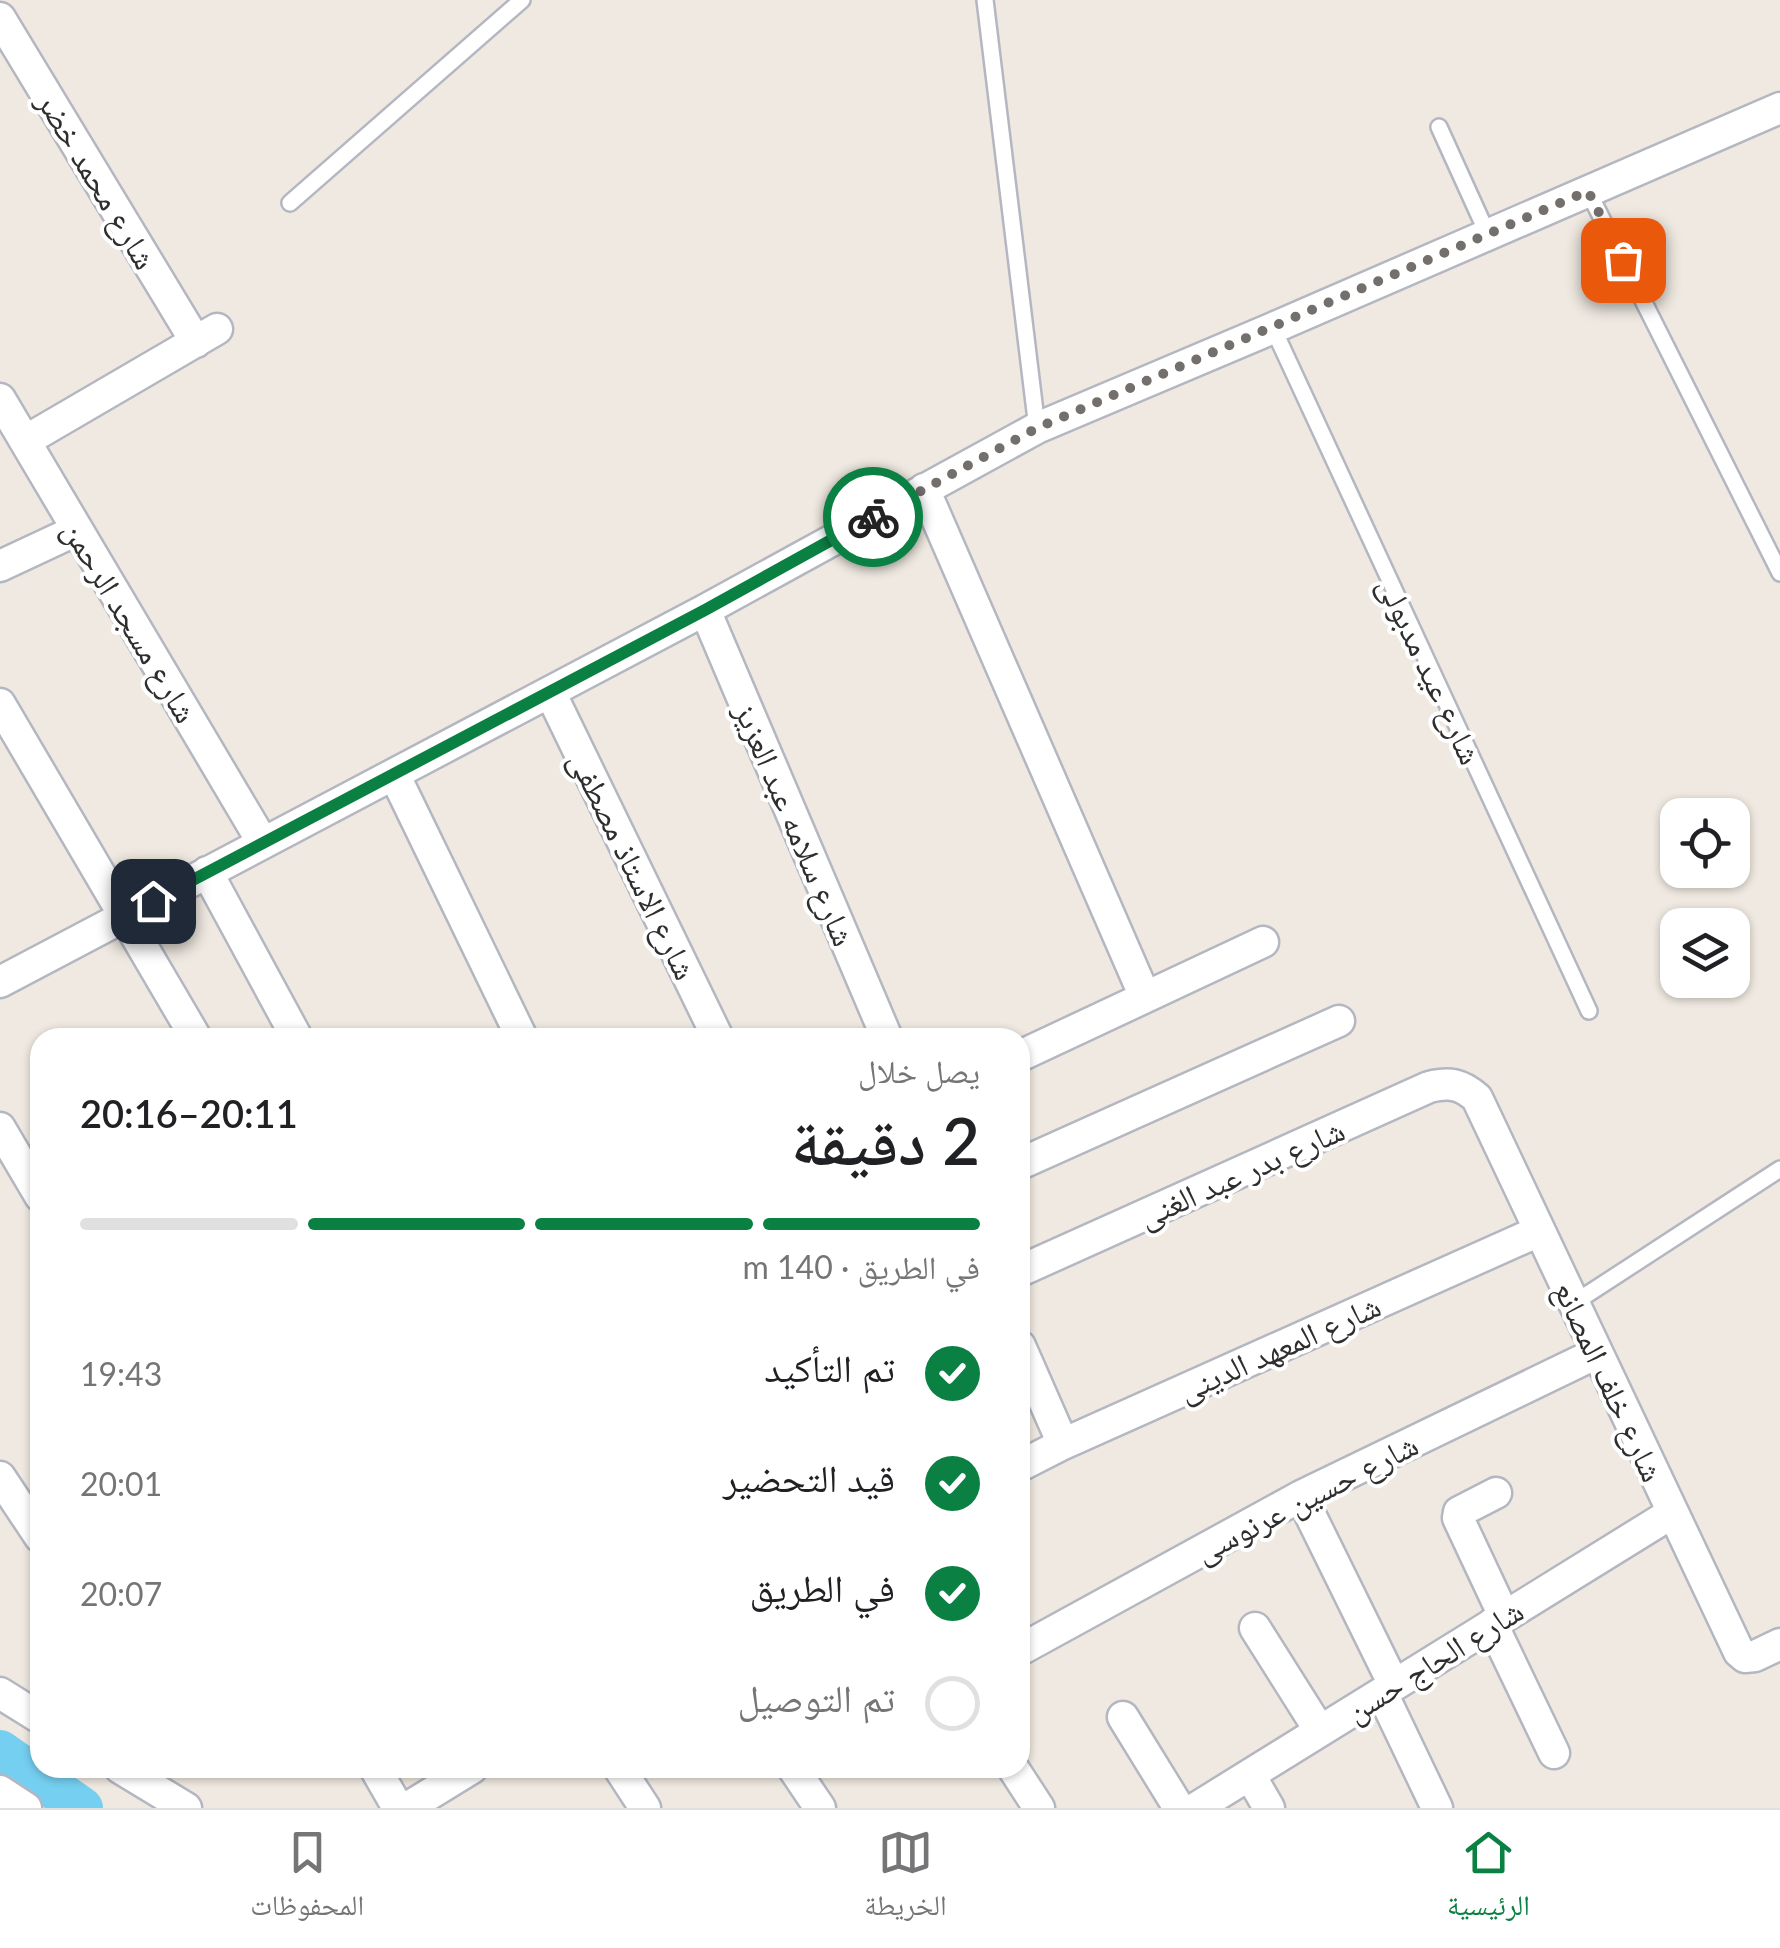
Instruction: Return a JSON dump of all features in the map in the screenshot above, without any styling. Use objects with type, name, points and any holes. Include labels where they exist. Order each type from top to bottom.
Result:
[{"type":"street","name":"شارع محمد خضر","points":[[0,18],[206,335],[24,441]]},
{"type":"street","points":[[0,982],[705,610],[1037,428],[1780,108]]},
{"type":"street","name":"شارع مسجد الرحمن","points":[[0,399],[262,844]]},
{"type":"street","points":[[924,488],[1145,997]]},
{"type":"street","points":[[0,566],[78,530]]},
{"type":"street","name":"شارع سلامه عبد العزيز","points":[[705,610],[883,1028]]},
{"type":"street","name":"شارع الاستاذ مصطفى","points":[[550,692],[713,1028]]},
{"type":"street","points":[[0,704],[190,1028]]},
{"type":"street","points":[[394,774],[517,1028]]},
{"type":"street","points":[[208,872],[292,1028]]},
{"type":"street","points":[[1030,1051],[1263,942]]},
{"type":"street","points":[[1030,1160],[1339,1021]]},
{"type":"street","name":"شارع بدر عبد الغنى","points":[[1030,1267],[1429,1087],[1447,1083],[1464,1086]]},
{"type":"street","name":"شارع خلف المصانع","points":[[1464,1086],[1478,1098],[1739,1652],[1745,1657],[1755,1656],[1773,1648]]},
{"type":"street","points":[[0,1128],[30,1179]]},
{"type":"street","name":"شارع المعهد الدينى","points":[[1030,1461],[1539,1231]]},
{"type":"street","name":"شارع حسين عرنوسى","points":[[1030,1644],[1300,1496],[1597,1353]]},
{"type":"street","points":[[1030,1369],[1063,1444]]},
{"type":"street","points":[[0,1478],[30,1522]]},
{"type":"street","points":[[1496,1493],[1459,1512],[1458,1518],[1554,1753]]},
{"type":"street","points":[[1300,1496],[1438,1808]]},
{"type":"street","name":"شارع الحاج حسن","points":[[1196,1808],[1672,1512]]},
{"type":"street","points":[[1255,1628],[1320,1732]]},
{"type":"street","points":[[0,1693],[30,1712]]},
{"type":"street","points":[[1123,1717],[1179,1808]]},
{"type":"street","points":[[1250,1775],[1269,1808]]},
{"type":"street","points":[[136,1778],[186,1808]]},
{"type":"street","points":[[381,1778],[398,1808]]},
{"type":"street","points":[[408,1808],[456,1778]]},
{"type":"street","points":[[626,1778],[645,1808]]},
{"type":"street","points":[[803,1778],[820,1808]]},
{"type":"street","points":[[1020,1778],[1039,1808]]},
{"type":"street","points":[[0,1791],[26,1808]]},
{"type":"lane","points":[[290,203],[522,0]]},
{"type":"lane","points":[[985,0],[1037,428]]},
{"type":"lane","points":[[1439,127],[1488,234]]},
{"type":"lane","points":[[1588,191],[1780,573]]},
{"type":"lane","name":"شارع عيد مدبولى","points":[[1274,328],[1589,1011]]},
{"type":"lane","points":[[1574,1303],[1780,1169]]},
{"type":"waterway","points":[[0,1751],[30,1772]]},
{"type":"waterway","points":[[39,1778],[82,1808]]},
{"type":"way so far","points":[[873,517],[1037,428],[1588,191],[1623,260]]},
{"type":"route","points":[[153,901],[873,517]]}]
